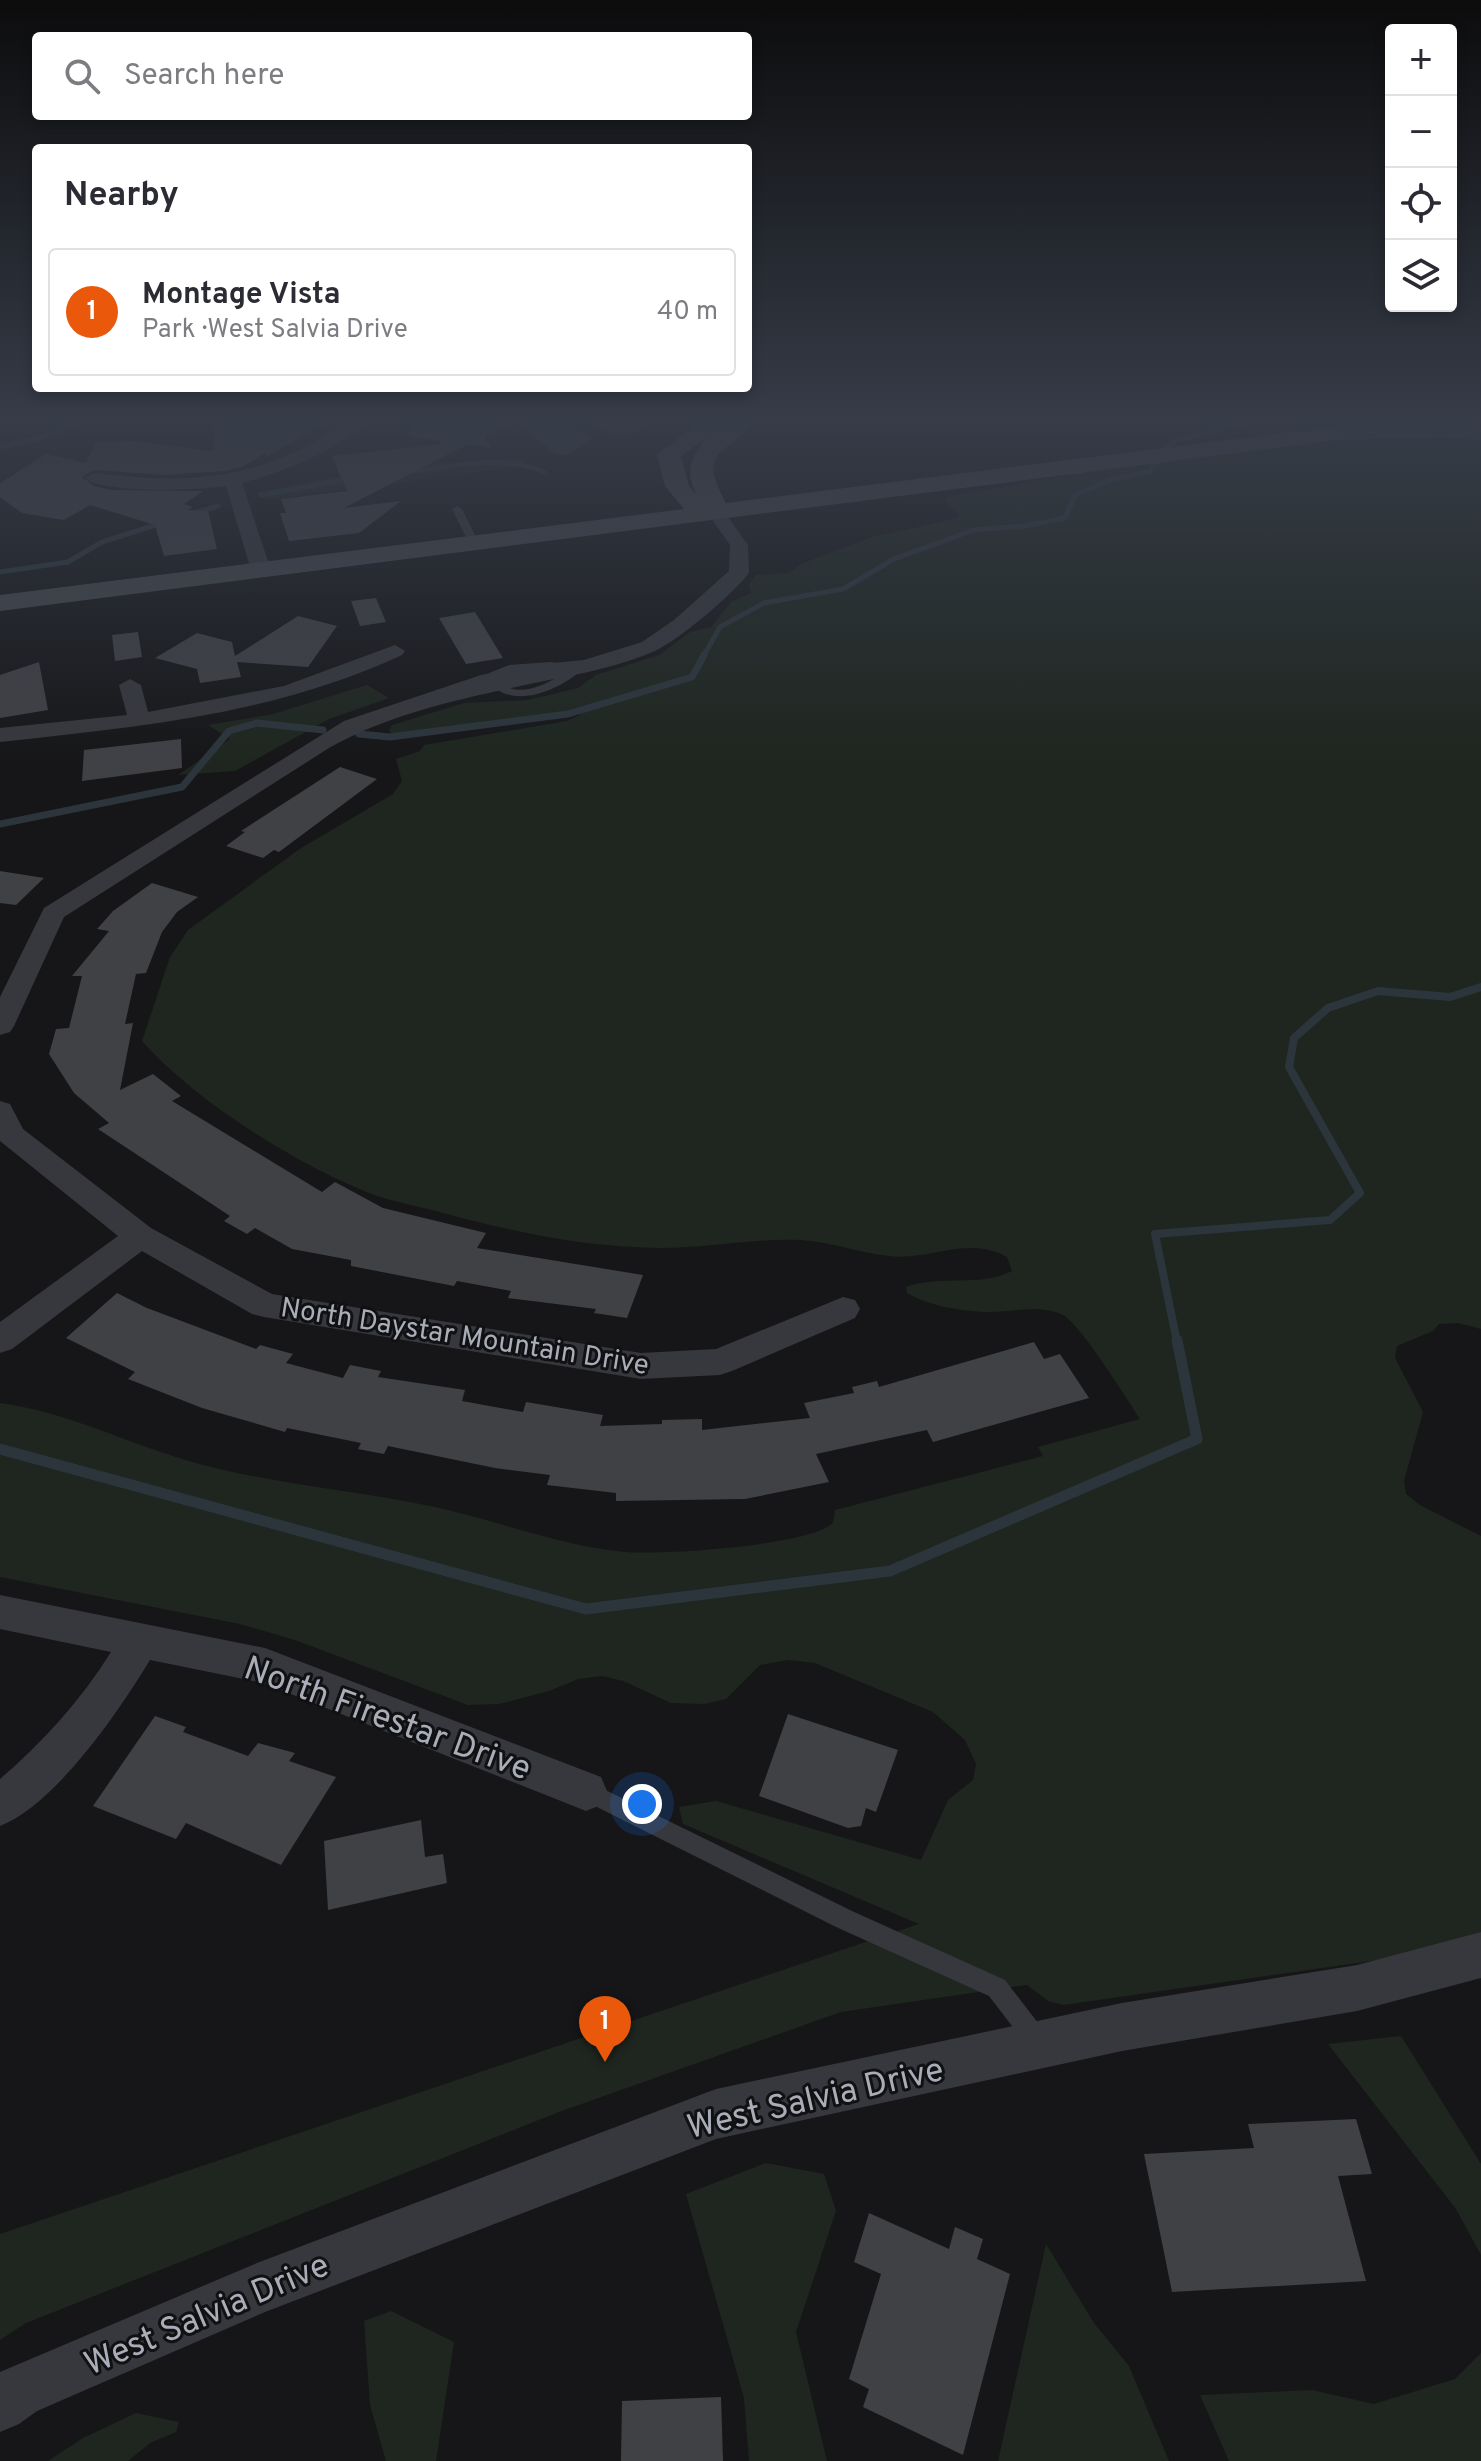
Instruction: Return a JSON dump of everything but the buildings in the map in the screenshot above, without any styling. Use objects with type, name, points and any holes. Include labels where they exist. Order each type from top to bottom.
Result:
[{"type":"main road","points":[[0,603],[534,536]]},
{"type":"street","points":[[250,536],[261,570]]},
{"type":"street","points":[[0,1026],[53,913],[352,726],[436,698],[575,667],[649,646],[681,624],[739,573],[739,545],[733,536]]},
{"type":"street","points":[[0,735],[139,719],[294,691],[395,651]]},
{"type":"street","points":[[130,685],[139,719]]},
{"type":"street","name":"North Daystar Mountain Drive","points":[[0,1111],[10,1134],[140,1236],[264,1305],[641,1366],[720,1362],[843,1309]]},
{"type":"street","points":[[0,1340],[140,1236]]},
{"type":"street","name":"North Firestar Drive","points":[[0,1612],[265,1666],[586,1791]]},
{"type":"street","points":[[0,1806],[41,1770],[102,1702],[140,1641]]},
{"type":"street","name":"West Salvia Drive","points":[[0,2405],[18,2392],[257,2289],[716,2114],[1122,2027],[1357,1988],[1481,1955]]},
{"type":"lane","points":[[470,536],[474,543]]},
{"type":"lane","points":[[586,1791],[844,1919],[997,1988],[1041,2045]]},
{"type":"shaded area","points":[[1481,536],[1481,1329],[1458,1323],[1439,1324],[1433,1331],[1397,1346],[1395,1358],[1423,1412],[1404,1481],[1406,1494],[1420,1505],[1481,1536],[1481,1932],[1462,1941],[1378,1960],[1063,2005],[1048,2001],[1027,1985],[841,2012],[559,2112],[26,2323],[0,2340],[0,2234],[919,1924],[683,1824],[679,1807],[716,1801],[921,1860],[948,1800],[973,1780],[976,1764],[965,1740],[933,1712],[815,1663],[788,1660],[760,1665],[726,1699],[704,1704],[671,1703],[623,1681],[602,1676],[578,1679],[549,1691],[499,1704],[468,1705],[295,1640],[240,1624],[0,1577],[0,1403],[75,1421],[171,1456],[225,1470],[430,1506],[576,1544],[643,1553],[734,1547],[795,1538],[833,1523],[835,1510],[1043,1456],[1038,1447],[1140,1419],[1092,1347],[1063,1315],[1037,1309],[990,1312],[959,1309],[936,1305],[907,1293],[906,1287],[919,1283],[986,1279],[1012,1271],[1007,1257],[992,1251],[963,1248],[904,1257],[801,1240],[633,1247],[576,1242],[491,1225],[377,1196],[316,1168],[220,1109],[190,1087],[142,1041],[170,957],[188,930],[301,848],[393,794],[402,781],[396,759],[420,751],[424,745],[567,721],[580,715],[577,712],[508,725],[439,733],[392,734],[389,731],[392,725],[464,703],[528,700],[578,688],[596,675],[659,655],[690,632],[711,627],[731,602],[751,593],[749,584],[756,575],[789,573],[801,564],[869,538]]},
{"type":"shaded area","points":[[367,685],[389,698],[329,719],[235,771],[178,775],[230,739],[208,725],[273,714]]},
{"type":"shaded area","points":[[1401,2036],[1481,2164],[1481,2255],[1456,2209],[1328,2044]]},
{"type":"shaded area","points":[[766,2163],[824,2174],[836,2211],[796,2332],[827,2461],[749,2461],[744,2398],[686,2194]]},
{"type":"shaded area","points":[[1046,2244],[1094,2323],[1129,2366],[1169,2461],[998,2461]]},
{"type":"shaded area","points":[[391,2311],[454,2342],[436,2461],[386,2461],[370,2405],[364,2321]]},
{"type":"shaded area","points":[[1481,2353],[1481,2461],[1229,2461],[1200,2395],[1312,2390],[1374,2404],[1455,2379]]},
{"type":"shaded area","points":[[136,2413],[179,2422],[176,2432],[150,2443],[128,2461],[48,2461],[83,2438]]},
{"type":"waterway","points":[[0,572],[68,562],[102,542],[121,536]]},
{"type":"waterway","points":[[703,657],[720,627],[764,603],[843,589],[894,559],[957,536]]},
{"type":"waterway","points":[[359,734],[390,737],[568,714],[692,677],[704,655]]},
{"type":"waterway","points":[[0,824],[182,787],[229,731],[257,723],[323,730]]},
{"type":"waterway","points":[[1177,1342],[1155,1234],[1330,1220],[1360,1193],[1289,1067],[1294,1038],[1328,1008],[1378,991],[1450,997],[1481,987]]},
{"type":"waterway","points":[[0,1449],[586,1609],[890,1571],[1197,1439],[1177,1340]]},
{"type":"place","name":"Montage Vista","points":[[605,2062]]}]
